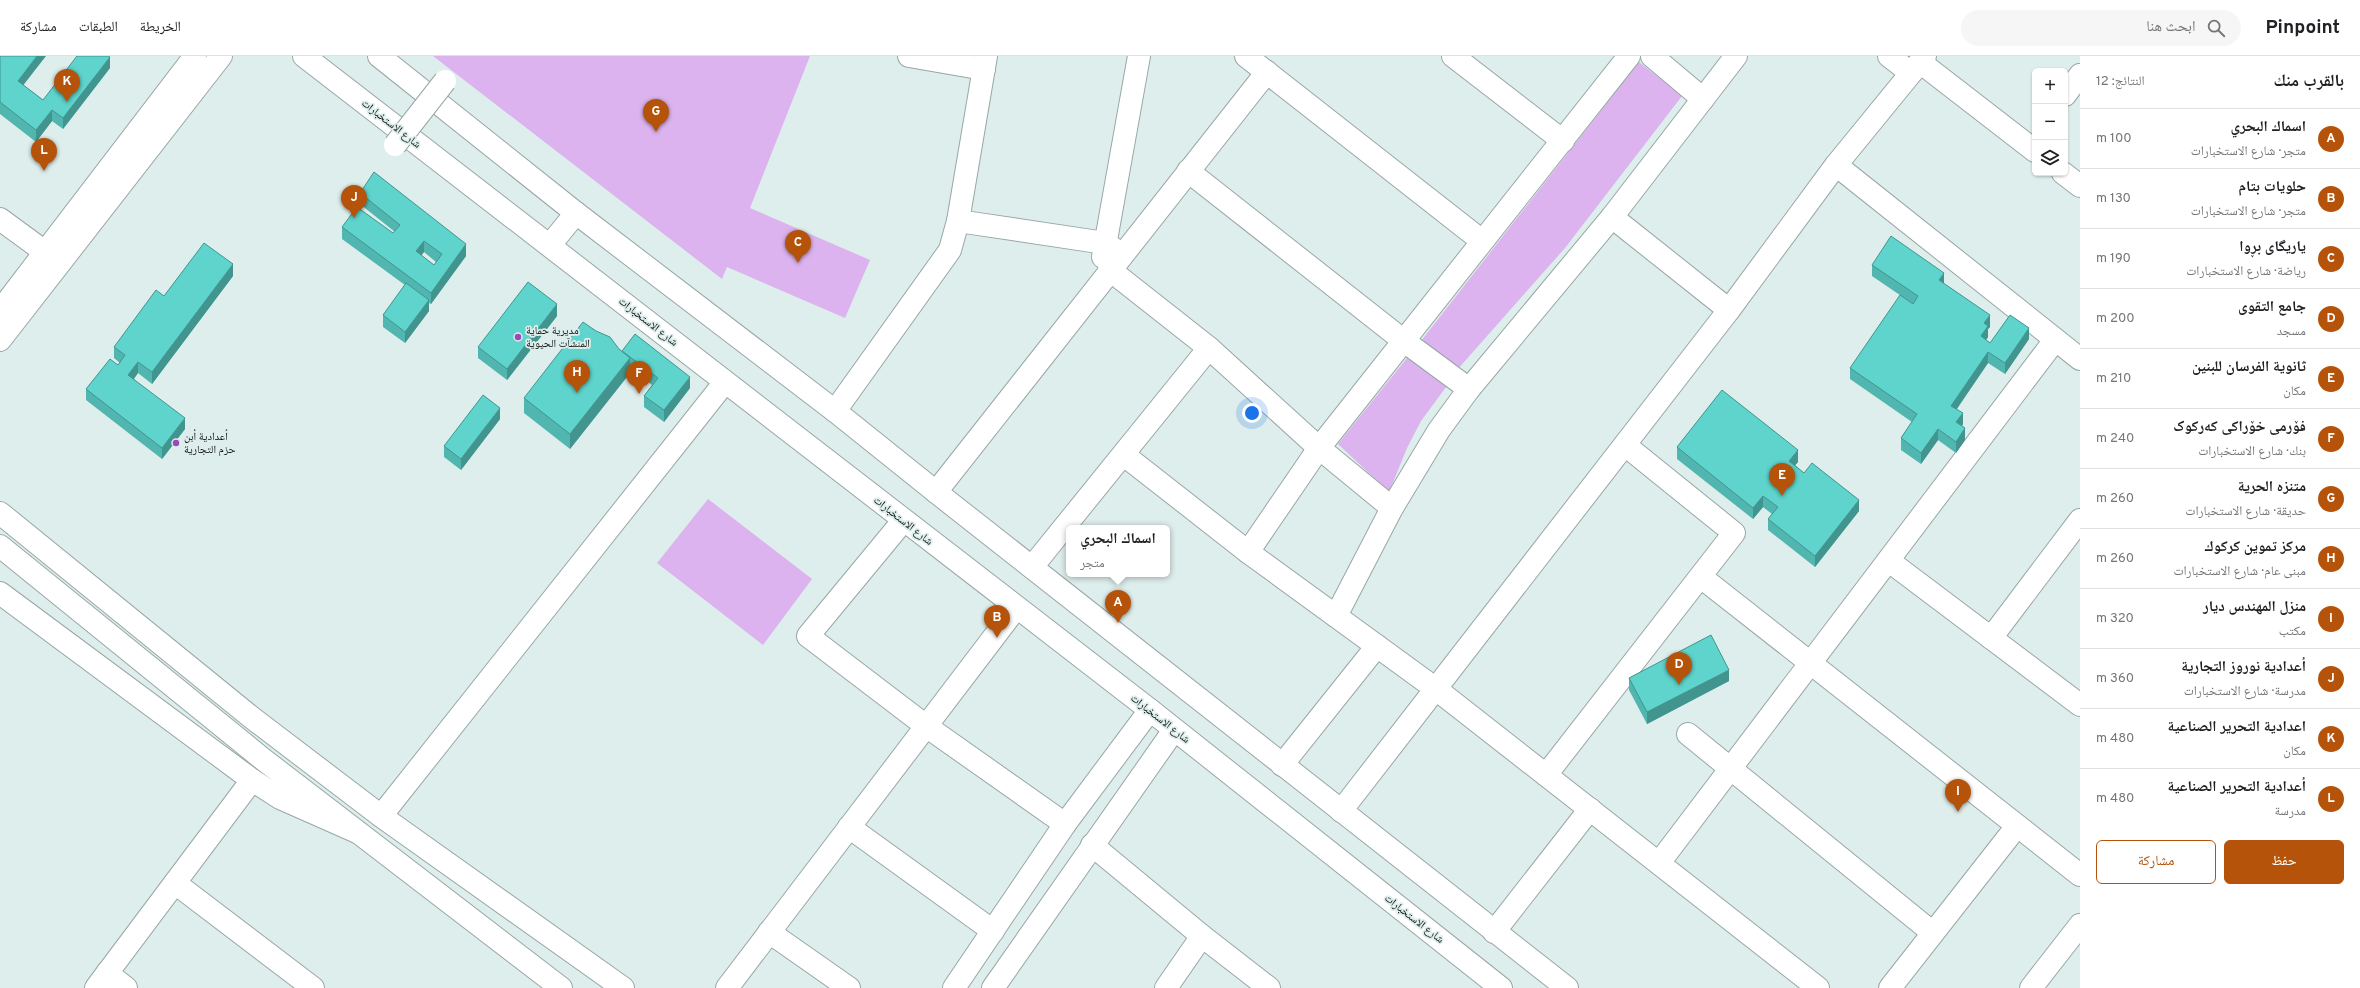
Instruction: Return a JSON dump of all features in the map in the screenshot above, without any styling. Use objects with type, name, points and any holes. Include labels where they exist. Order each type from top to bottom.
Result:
[{"type":"street","points":[[0,311],[195,56]]},
{"type":"street","points":[[0,340],[221,56]]},
{"type":"street","name":"شارع الاستخبارات","points":[[304,56],[550,245],[1016,608],[1150,710],[1490,984]]},
{"type":"street","points":[[379,56],[576,213],[835,410],[936,492],[1567,988]]},
{"type":"street","points":[[835,410],[950,250],[958,221],[985,62],[909,56]]},
{"type":"street","points":[[1109,263],[1139,56]]},
{"type":"street","points":[[1246,56],[1482,241]]},
{"type":"street","points":[[1453,56],[1563,141]]},
{"type":"street","points":[[1248,552],[1319,448],[1629,56]]},
{"type":"street","points":[[1652,56],[1703,99]]},
{"type":"street","points":[[1336,616],[1392,508],[1440,430],[1468,389],[1612,217],[1736,56]]},
{"type":"street","points":[[1889,56],[1918,64],[2032,144]]},
{"type":"street","points":[[1341,811],[1729,310],[1836,165],[1918,64]]},
{"type":"street","points":[[936,492],[1109,263],[1188,171],[1266,72]]},
{"type":"street","points":[[2068,91],[2080,75]]},
{"type":"street","points":[[395,145],[445,80]]},
{"type":"street","points":[[1836,165],[2080,359]]},
{"type":"street","points":[[1188,171],[1404,341],[1468,389]]},
{"type":"street","points":[[2067,176],[2080,186]]},
{"type":"street","points":[[550,245],[576,213]]},
{"type":"street","points":[[1612,217],[1729,310]]},
{"type":"street","points":[[0,219],[45,252]]},
{"type":"street","points":[[958,221],[1109,263],[1209,348],[1319,448],[1392,508]]},
{"type":"street","points":[[1659,863],[2055,340]]},
{"type":"street","points":[[1066,525],[1209,348]]},
{"type":"street","points":[[381,816],[725,382]]},
{"type":"street","points":[[1546,775],[1734,533],[1624,445]]},
{"type":"street","points":[[1124,454],[1248,552],[1436,689],[1818,988]]},
{"type":"street","points":[[0,513],[251,717],[381,816],[624,988]]},
{"type":"street","points":[[1990,638],[2080,520]]},
{"type":"street","points":[[904,521],[808,636],[926,726],[1065,824]]},
{"type":"street","points":[[1032,567],[1066,525]]},
{"type":"street","points":[[0,546],[357,832],[561,988]]},
{"type":"street","points":[[1889,561],[2080,705]]},
{"type":"street","points":[[1701,577],[2080,875]]},
{"type":"street","points":[[0,592],[252,780],[280,798],[357,832]]},
{"type":"street","points":[[727,988],[1016,608]]},
{"type":"street","points":[[1282,765],[1377,646]]},
{"type":"street","points":[[954,988],[1065,824],[1150,710]]},
{"type":"street","points":[[993,988],[1174,730]]},
{"type":"street","points":[[1688,734],[1933,933]]},
{"type":"street","points":[[126,988],[101,981],[252,780]]},
{"type":"street","points":[[1494,932],[1590,809]]},
{"type":"street","points":[[1890,988],[2017,826]]},
{"type":"street","points":[[849,827],[993,931]]},
{"type":"street","points":[[1092,845],[1202,936],[1269,988]]},
{"type":"street","points":[[175,882],[313,988]]},
{"type":"street","points":[[2031,988],[2080,925]]},
{"type":"street","points":[[769,932],[849,988]]},
{"type":"street","points":[[1166,988],[1202,936]]},
{"type":"shaded area","points":[[433,56],[810,56],[750,208],[870,260],[845,318],[727,267],[722,279]]},
{"type":"shaded area","points":[[1639,62],[1682,96],[1565,248],[1457,370],[1421,341]]},
{"type":"shaded area","points":[[1411,353],[1449,383],[1421,421],[1407,448],[1389,492],[1338,444]]},
{"type":"shaded area","points":[[708,499],[812,579],[763,645],[657,563]]},
{"type":"building","points":[[0,56],[37,56],[18,81],[43,100],[77,56],[110,57],[63,118],[52,110],[36,130],[0,102]]},
{"type":"building","points":[[374,172],[466,244],[431,293],[342,227],[357,207],[393,233],[400,225],[360,193]],"holes":[[[424,241],[442,254],[434,265],[416,251]]]},
{"type":"building","points":[[1891,236],[1944,273],[1939,280],[1990,315],[1984,323],[1988,326],[1981,336],[1990,343],[2010,315],[2029,328],[2005,363],[1988,352],[1951,406],[1963,413],[1956,422],[1965,428],[1956,442],[1938,429],[1921,453],[1901,438],[1917,414],[1850,368],[1900,295],[1913,304],[1918,296],[1872,265]]},
{"type":"building","points":[[204,243],[233,264],[152,372],[138,362],[128,375],[185,418],[162,448],[86,389],[110,359],[118,365],[125,355],[114,347],[156,290],[164,296]]},
{"type":"building","name":"مديرية حماية المنشآت الحيوية","points":[[528,282],[557,304],[507,369],[478,347]]},
{"type":"building","points":[[406,283],[429,300],[405,332],[383,315]]},
{"type":"building","points":[[583,322],[596,331],[610,337],[619,349],[630,358],[570,434],[524,398]]},
{"type":"building","points":[[635,334],[690,377],[664,410],[644,396],[658,378],[622,351]]},
{"type":"building","points":[[1722,390],[1798,450],[1789,461],[1804,473],[1812,463],[1859,500],[1815,556],[1768,519],[1778,507],[1763,496],[1753,508],[1677,447]]},
{"type":"building","points":[[483,395],[500,408],[461,459],[444,446]]},
{"type":"building","points":[[1711,635],[1729,670],[1647,712],[1629,678]]},
{"type":"place","name":"اعدادية التحرير الصناعية","points":[[67,102]]},
{"type":"place","name":"متنزه الحرية","points":[[656,132]]},
{"type":"place","name":"أعدادية التحرير الصناعية","points":[[44,171]]},
{"type":"place","name":"أعدادية نوروز التجارية","points":[[354,218]]},
{"type":"place","name":"یاریگای بڕوا","points":[[798,263]]},
{"type":"place","name":"مديرية حماية المنشآت الحيوية","points":[[518,337]]},
{"type":"place","name":"مركز تموين كركوك","points":[[577,393]]},
{"type":"place","name":"فۆرمی خۆراکی کەرکوک","points":[[639,394]]},
{"type":"place","name":"أعدادية أبن حزم التجارية","points":[[176,443]]},
{"type":"place","name":"ثانوية الفرسان للبنين","points":[[1782,496]]},
{"type":"place","name":"اسماك البحري","points":[[1118,623]]},
{"type":"place","name":"حلويات بتام","points":[[997,638]]},
{"type":"place","name":"جامع التقوى","points":[[1679,685]]},
{"type":"place","name":"منزل المهندس ديار","points":[[1958,812]]}]
